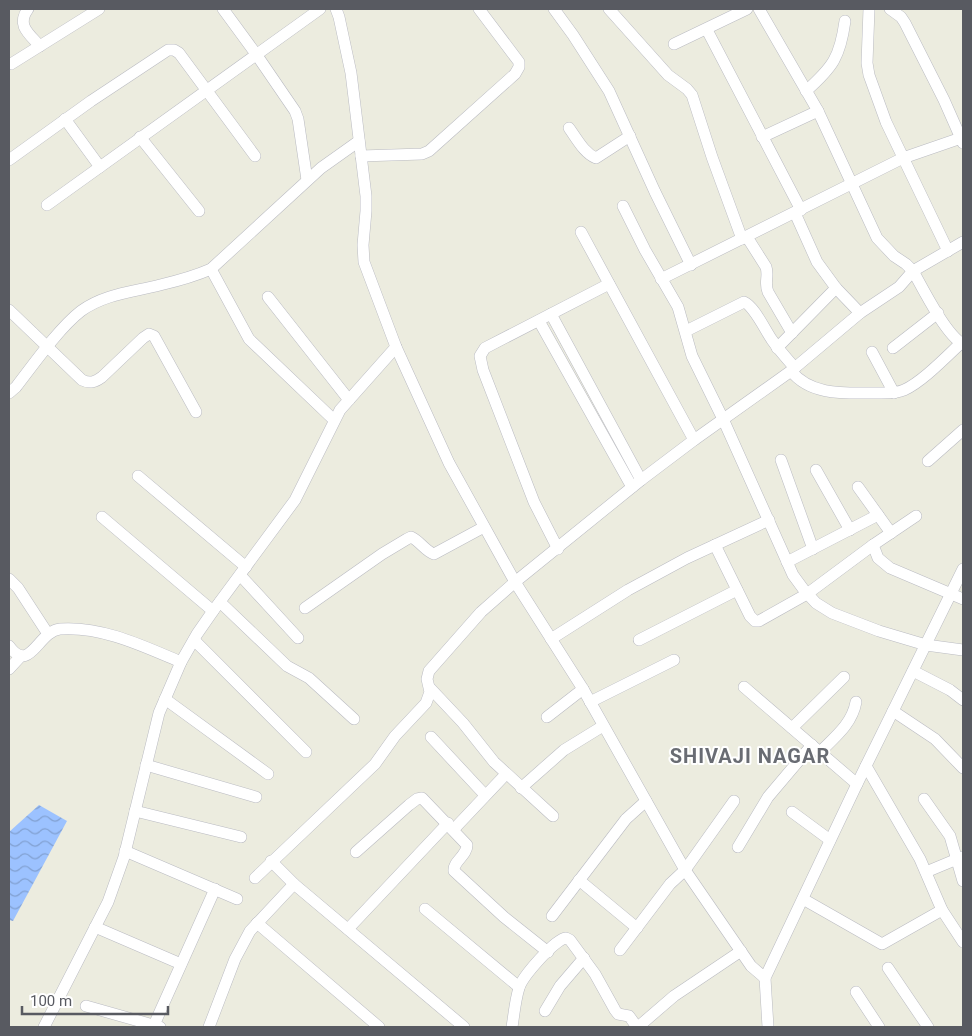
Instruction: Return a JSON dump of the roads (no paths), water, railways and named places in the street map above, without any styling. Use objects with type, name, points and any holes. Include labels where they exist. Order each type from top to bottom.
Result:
[{"type":"street","points":[[28,9],[22,21],[24,27],[40,46]]},
{"type":"street","points":[[11,64],[99,9]]},
{"type":"street","points":[[223,9],[288,99],[298,119],[307,180]]},
{"type":"street","points":[[46,205],[320,9]]},
{"type":"street","points":[[336,9],[351,73],[361,156],[366,211],[363,245],[364,262],[396,346],[449,464],[515,582],[583,689],[685,870],[751,966],[765,978]]},
{"type":"street","points":[[361,156],[422,154],[429,151],[515,74],[519,67],[519,62],[479,9]]},
{"type":"street","points":[[554,9],[609,90],[690,265]]},
{"type":"street","points":[[609,9],[668,75],[692,95],[712,157],[744,238],[766,267],[768,272],[766,286],[768,292],[792,333]]},
{"type":"street","points":[[674,44],[707,30],[747,9]]},
{"type":"street","points":[[686,331],[744,302],[752,309],[802,382],[828,392],[843,394],[904,390],[914,384],[960,339],[938,313],[913,270],[894,256],[877,238],[818,111],[759,9]]},
{"type":"street","points":[[868,9],[867,63],[869,75],[886,122],[948,251]]},
{"type":"street","points":[[661,279],[903,158],[962,141],[905,23],[901,17],[890,9]]},
{"type":"street","points":[[806,91],[825,74],[833,63],[842,43],[845,21]]},
{"type":"street","points":[[707,30],[798,211],[818,262],[836,288],[860,313]]},
{"type":"street","points":[[9,160],[168,50],[174,50],[179,53],[255,156]]},
{"type":"street","points":[[762,137],[818,111]]},
{"type":"street","points":[[65,120],[100,166]]},
{"type":"street","points":[[569,128],[590,156],[596,158],[630,136]]},
{"type":"street","points":[[140,137],[200,211]]},
{"type":"street","points":[[9,393],[67,324],[80,312],[122,293],[159,286],[211,269],[307,180],[359,141]]},
{"type":"street","points":[[624,206],[678,308],[692,356],[723,419],[793,575],[807,594],[816,603],[832,613],[879,631],[926,645],[963,650]]},
{"type":"street","points":[[581,232],[694,440]]},
{"type":"street","points":[[254,878],[375,764],[395,736],[426,703],[430,688],[428,676],[434,664],[482,612],[515,582],[558,549],[636,483],[793,369],[860,313],[892,293],[913,270],[963,242]]},
{"type":"street","points":[[211,269],[249,339],[334,420]]},
{"type":"street","points":[[558,549],[534,502],[480,362],[480,356],[486,348],[609,284]]},
{"type":"street","points":[[778,348],[836,288]]},
{"type":"street","points":[[268,297],[349,400]]},
{"type":"street","points":[[9,310],[82,380],[88,383],[94,382],[102,376],[143,338],[150,334],[154,336],[196,412]]},
{"type":"street","points":[[893,348],[938,313]]},
{"type":"street","points":[[551,314],[587,381],[636,483]]},
{"type":"street","points":[[539,321],[576,387],[636,483]]},
{"type":"street","points":[[44,1027],[108,902],[125,851],[159,713],[181,662],[216,606],[295,500],[334,420],[396,346]]},
{"type":"street","points":[[872,352],[894,392]]},
{"type":"street","points":[[576,387],[587,381]]},
{"type":"street","points":[[928,461],[963,430]]},
{"type":"street","points":[[781,460],[813,549]]},
{"type":"street","points":[[816,470],[850,530]]},
{"type":"street","points":[[138,476],[243,571],[298,638]]},
{"type":"street","points":[[858,487],[891,533]]},
{"type":"street","points":[[787,562],[878,515]]},
{"type":"street","points":[[102,516],[216,606],[286,666],[309,678],[354,718]]},
{"type":"street","points":[[715,545],[750,616],[755,621],[759,621],[807,594],[916,516]]},
{"type":"street","points":[[551,639],[628,590],[768,520]]},
{"type":"street","points":[[305,608],[382,554],[411,537],[434,554],[484,526]]},
{"type":"street","points":[[873,545],[878,558],[890,568],[963,599]]},
{"type":"street","points":[[768,1027],[765,978],[857,784],[963,569]]},
{"type":"street","points":[[9,579],[18,588],[48,634]]},
{"type":"street","points":[[639,640],[737,590]]},
{"type":"street","points":[[9,646],[15,654],[26,656],[48,634],[58,629],[107,634],[181,662]]},
{"type":"street","points":[[194,640],[306,752]]},
{"type":"street","points":[[9,669],[21,656]]},
{"type":"street","points":[[590,702],[674,660]]},
{"type":"street","points":[[913,671],[950,690],[963,700]]},
{"type":"street","points":[[792,728],[844,677]]},
{"type":"street","points":[[744,687],[857,784]]},
{"type":"street","points":[[430,688],[463,723],[487,754],[506,774],[553,816]]},
{"type":"street","points":[[547,717],[583,689]]},
{"type":"street","points":[[165,699],[268,774]]},
{"type":"street","points":[[738,848],[768,797],[816,749],[848,723],[854,712],[856,702]]},
{"type":"street","points":[[893,711],[935,739],[963,768]]},
{"type":"street","points":[[521,788],[555,757],[603,726]]},
{"type":"street","points":[[431,737],[485,795]]},
{"type":"street","points":[[146,764],[256,797]]},
{"type":"street","points":[[866,766],[926,872],[942,910],[963,942]]},
{"type":"street","points":[[348,929],[506,774]]},
{"type":"street","points":[[356,852],[417,799],[422,798],[451,826],[467,845],[466,852],[454,865],[454,871],[504,917],[548,952]]},
{"type":"street","points":[[924,799],[950,836],[960,858],[963,881]]},
{"type":"street","points":[[552,916],[626,819],[646,801]]},
{"type":"street","points":[[620,950],[670,884],[685,870],[734,801]]},
{"type":"street","points":[[135,811],[241,837]]},
{"type":"street","points":[[792,812],[830,840]]},
{"type":"street","points":[[125,851],[237,899]]},
{"type":"street","points":[[926,872],[960,858]]},
{"type":"street","points":[[271,861],[294,884],[464,1027]]},
{"type":"street","points":[[579,880],[637,928]]},
{"type":"street","points":[[209,1027],[235,959],[250,931],[294,884]]},
{"type":"street","points":[[86,1006],[157,1026],[181,964],[215,889]]},
{"type":"street","points":[[803,899],[882,944],[942,910]]},
{"type":"street","points":[[424,909],[519,987]]},
{"type":"street","points":[[257,923],[379,1027]]},
{"type":"street","points":[[95,928],[181,964]]},
{"type":"street","points":[[512,1027],[519,987],[528,974],[558,941],[566,938],[570,940],[596,974],[618,1014],[629,1016],[638,1027],[674,996],[741,951]]},
{"type":"street","points":[[545,1011],[560,986],[584,958]]},
{"type":"street","points":[[888,968],[928,1027]]},
{"type":"street","points":[[856,992],[879,1027]]},
{"type":"water","points":[[39,805],[67,821],[13,921],[9,920],[9,832]]},
{"type":"district","name":"SHIVAJI NAGAR","points":[[750,756]]}]
